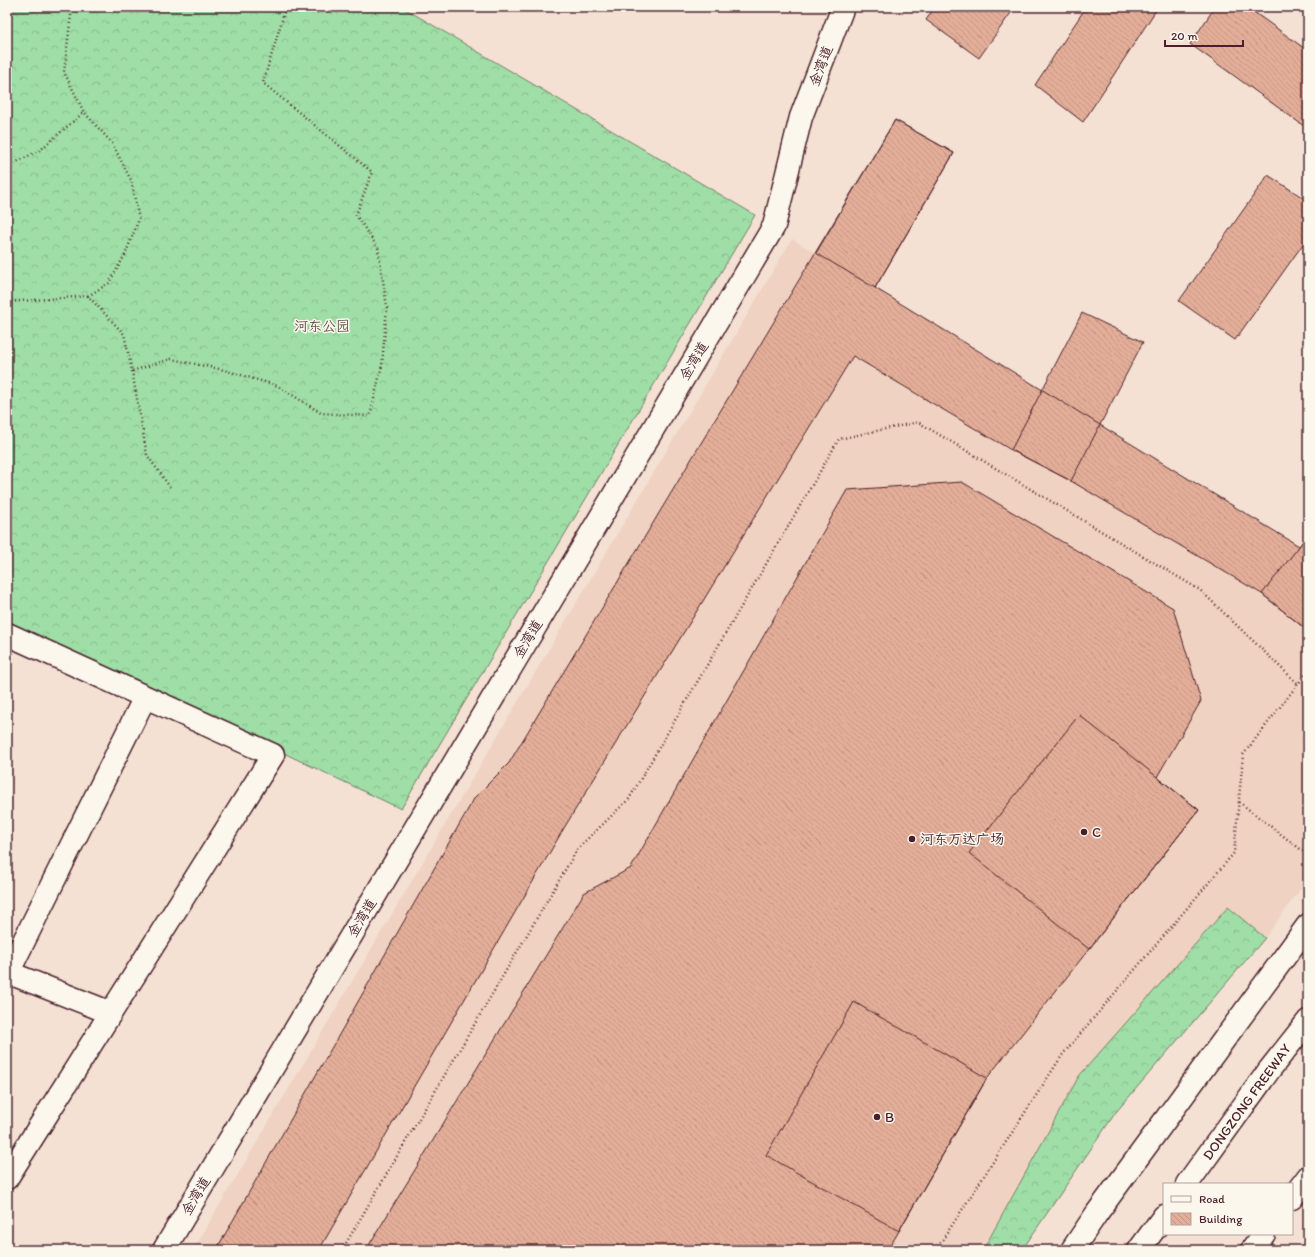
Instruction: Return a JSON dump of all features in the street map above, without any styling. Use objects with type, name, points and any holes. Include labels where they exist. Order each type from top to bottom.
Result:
[{"type":"main road","name":"金湾道","points":[[164,1250],[774,226],[801,118],[843,7]]},
{"type":"main road","points":[[7,634],[273,755],[7,1178]]},
{"type":"main road","points":[[111,1013],[8,973],[146,697]]},
{"type":"main road","points":[[1072,1250],[1097,1213],[1308,925]]},
{"type":"main road","name":"DONGZONG FREEWAY","points":[[1188,1183],[1270,1069],[1308,1021]]},
{"type":"main road","points":[[1293,1197],[1308,1177]]},
{"type":"main road","points":[[1139,1250],[1163,1217]]},
{"type":"main road","points":[[1252,1250],[1263,1235]]},
{"type":"path","points":[[7,302],[88,296],[109,283],[125,255],[138,219],[131,180],[112,143],[84,112],[64,72],[72,7]]},
{"type":"path","points":[[132,371],[171,360],[224,370],[278,386],[321,413],[370,416],[382,365],[387,307],[378,248],[356,215],[372,172],[263,83],[286,7]]},
{"type":"path","points":[[7,167],[40,150],[84,112]]},
{"type":"path","points":[[88,296],[124,334],[148,455],[170,487]]},
{"type":"path","points":[[342,1250],[578,848],[629,799],[839,439],[918,422],[1200,590],[1298,684]]},
{"type":"path","points":[[936,1250],[1063,1054],[1234,853],[1243,754],[1308,671]]},
{"type":"path","points":[[1239,802],[1308,856]]},
{"type":"shaded area","points":[[792,239],[1299,546],[1262,594],[1308,631],[1308,879],[1265,938],[1228,908],[1079,1076],[983,1250],[193,1250]]},
{"type":"green space","name":"河东公园","points":[[7,7],[402,7],[755,215],[401,809],[7,621]]},
{"type":"green space","points":[[1228,907],[1265,938],[1116,1112],[1022,1250],[983,1250],[1079,1076]]},
{"type":"building","points":[[935,7],[1015,7],[979,58],[926,20]]},
{"type":"building","points":[[1086,7],[1158,7],[1083,122],[1035,85]]},
{"type":"building","points":[[1215,7],[1247,7],[1308,51],[1308,129],[1190,44]]},
{"type":"building","points":[[895,120],[954,153],[875,288],[1299,546],[1308,535],[1308,631],[1262,594],[1071,481],[1011,450],[853,356],[564,828],[319,1250],[216,1250],[475,797],[509,763]]},
{"type":"building","points":[[895,120],[954,153],[875,288],[816,253]]},
{"type":"building","points":[[1268,175],[1308,201],[1308,237],[1235,340],[1179,301]]},
{"type":"building","points":[[1082,313],[1143,342],[1071,481],[1011,450]]},
{"type":"building","name":"河东万达广场","points":[[962,482],[1173,608],[1201,701],[1157,777],[1199,810],[987,1078],[888,1250],[366,1250],[584,893],[631,868],[847,490]]},
{"type":"building","points":[[1308,535],[1308,631],[1262,594]]},
{"type":"building","name":"C","points":[[1079,715],[1199,810],[1089,949],[969,853]]},
{"type":"building","name":"B","points":[[854,1002],[987,1078],[899,1231],[766,1155]]},
{"type":"place","name":"C","points":[[1084,832]]},
{"type":"place","name":"河东万达广场","points":[[912,839]]},
{"type":"place","name":"B","points":[[877,1117]]}]
